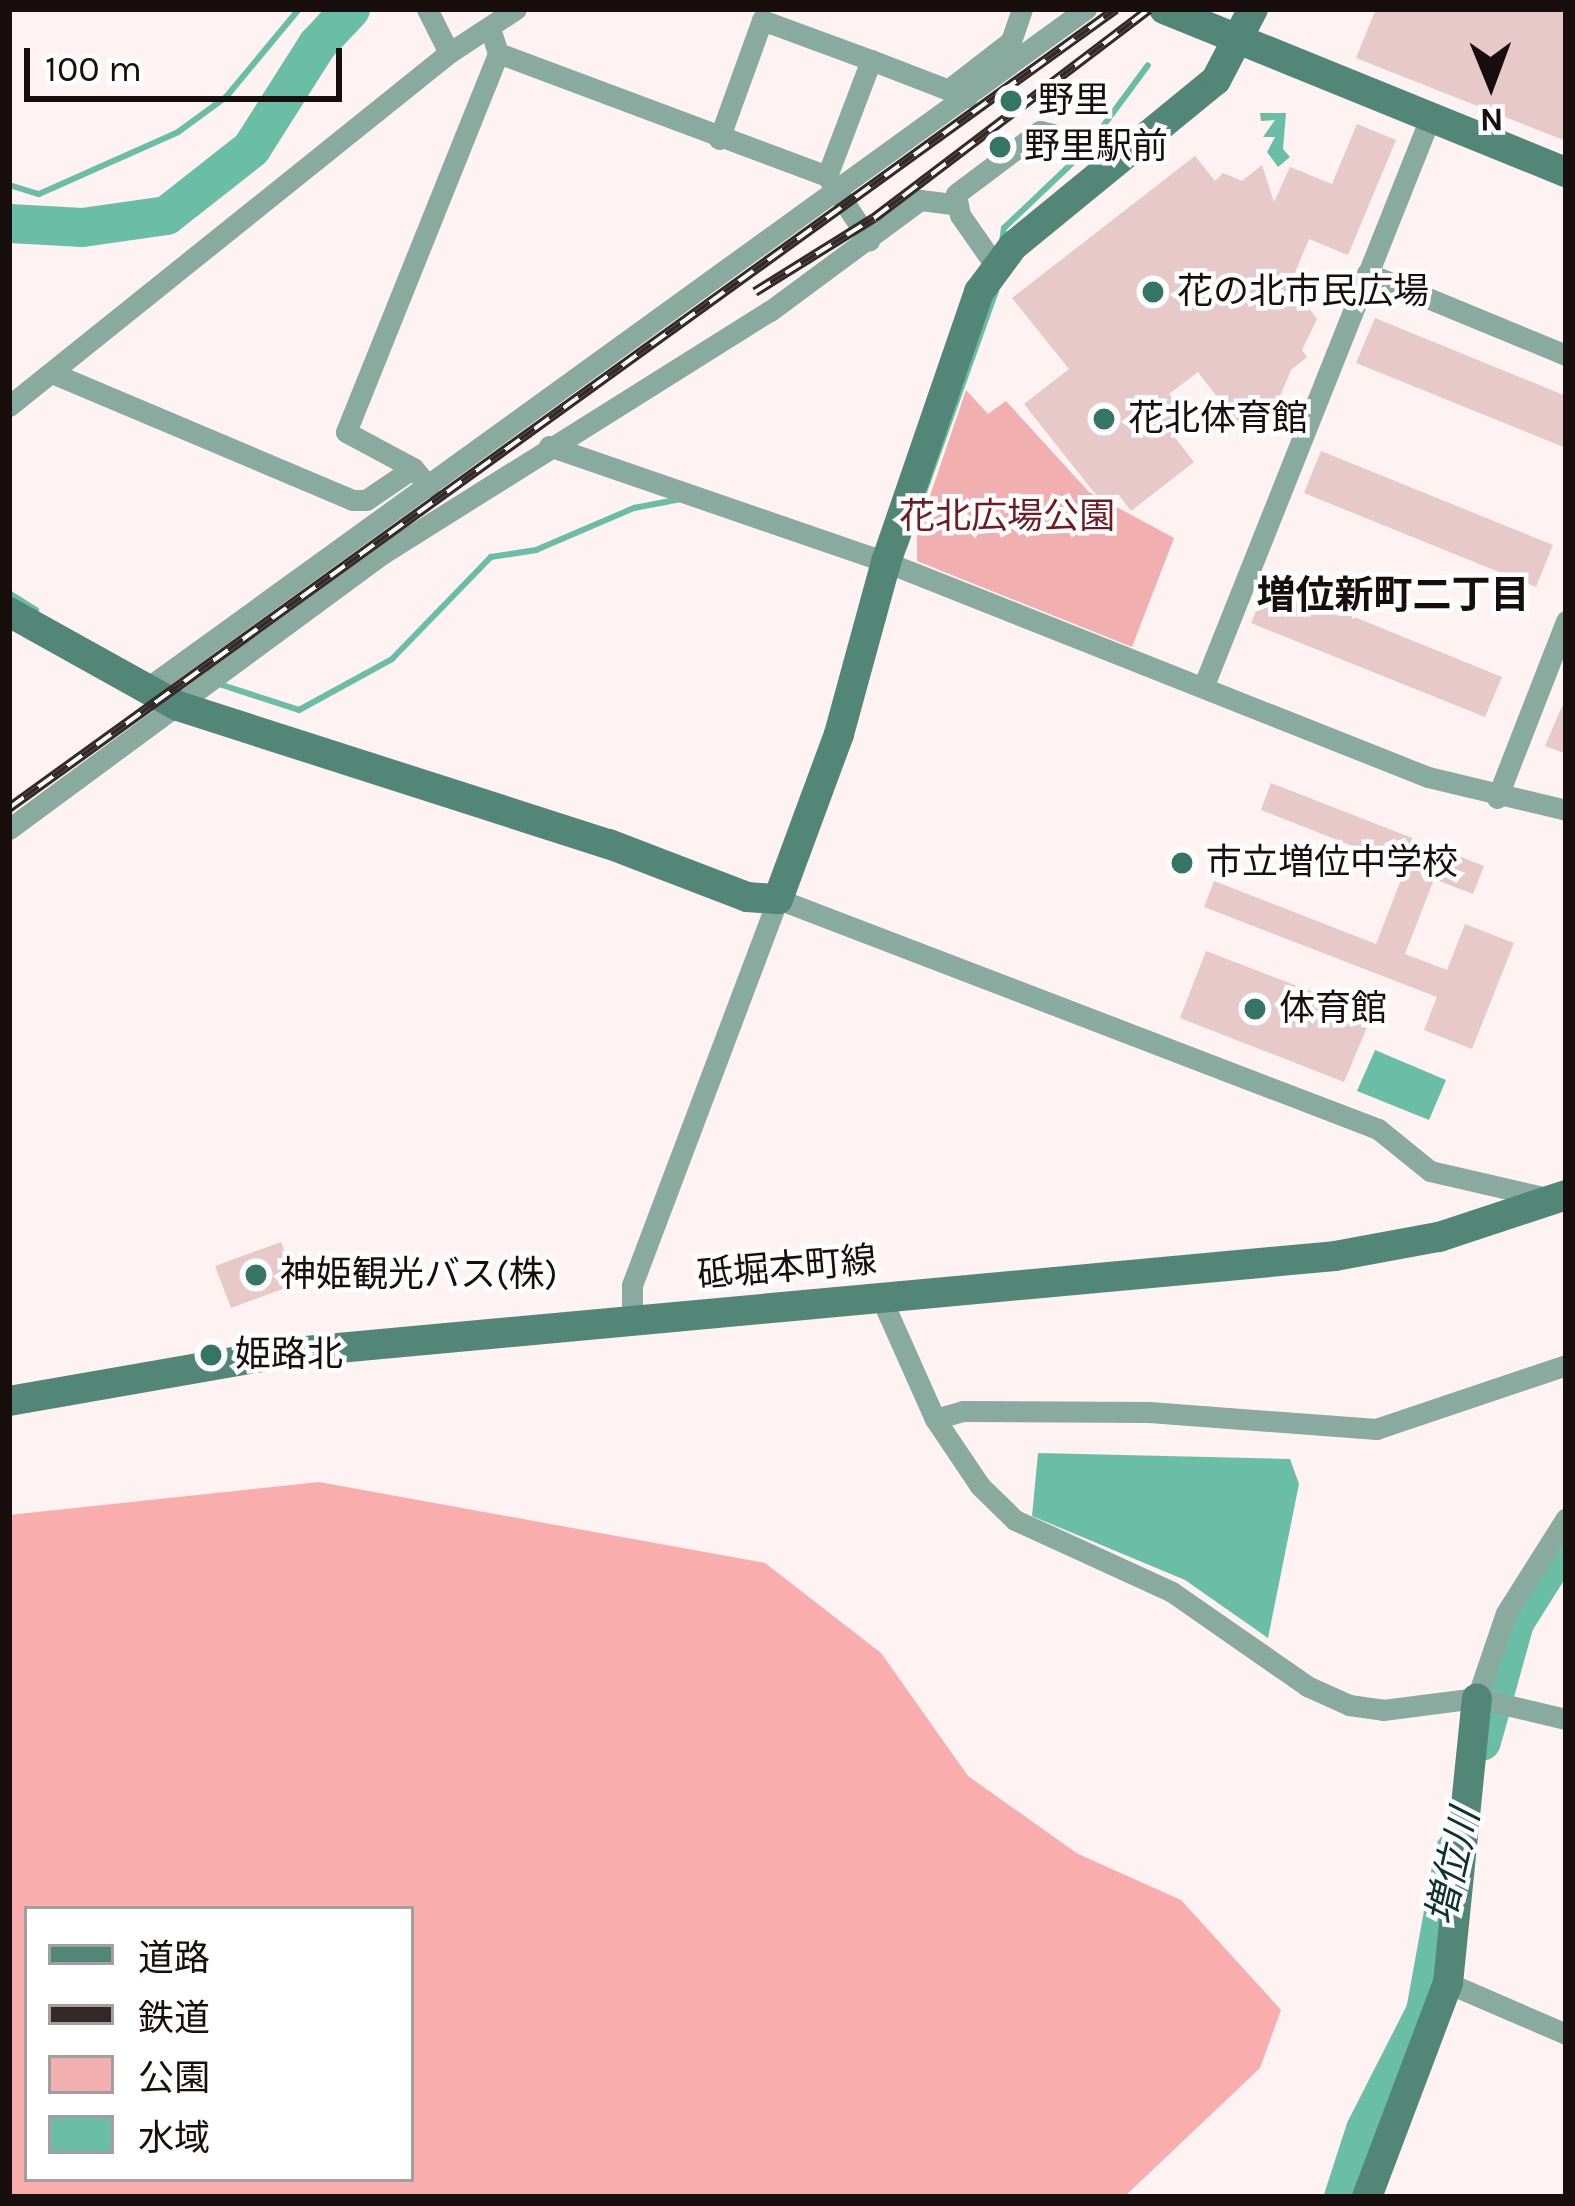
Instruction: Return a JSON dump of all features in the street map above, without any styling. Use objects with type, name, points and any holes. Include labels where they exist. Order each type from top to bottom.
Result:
[{"type":"street","points":[[427,9],[449,52]]},
{"type":"street","points":[[9,406],[449,52],[516,9]]},
{"type":"street","points":[[960,91],[1011,41],[1022,9]]},
{"type":"street","points":[[143,691],[429,487],[960,91],[1086,9]]},
{"type":"street","points":[[1164,9],[1566,172]]},
{"type":"street","points":[[632,1320],[632,1285],[839,734],[886,562],[979,292],[997,268],[1216,80],[1239,43],[1252,9]]},
{"type":"street","points":[[719,140],[762,20],[960,91]]},
{"type":"street","points":[[429,487],[412,468],[346,432],[498,53],[490,28]]},
{"type":"street","points":[[498,53],[833,183],[869,240]]},
{"type":"street","points":[[833,183],[871,60]]},
{"type":"street","points":[[1204,685],[1430,118]]},
{"type":"street","points":[[997,268],[955,204],[956,194],[1040,130],[1083,138],[1118,163]]},
{"type":"street","points":[[9,829],[382,554],[869,240],[920,200],[955,204]]},
{"type":"street","points":[[1367,273],[1566,355]]},
{"type":"street","points":[[52,373],[352,500],[366,500],[412,468]]},
{"type":"street","points":[[549,446],[886,562],[1497,798],[1566,810]]},
{"type":"street","points":[[9,612],[143,691],[178,706],[609,844],[747,897],[778,899],[1378,1129],[1430,1171],[1560,1197]]},
{"type":"street","points":[[1497,798],[1566,620]]},
{"type":"street","name":"砥堀本町線","points":[[9,1401],[284,1353],[1371,1251],[1560,1197]]},
{"type":"street","points":[[882,1300],[935,1419],[980,1486],[1015,1520],[1172,1592],[1307,1687],[1383,1710],[1477,1698],[1566,1719]]},
{"type":"street","points":[[935,1419],[963,1411],[1149,1412],[1376,1429],[1566,1365]]},
{"type":"street","points":[[1366,2197],[1448,1983],[1477,1698],[1506,1613],[1566,1518]]},
{"type":"street","points":[[1448,1983],[1566,2034]]},
{"type":"green space","name":"花北広場公園","points":[[966,390],[988,414],[1006,401],[1089,492],[1174,538],[1132,647],[917,561],[917,534]]},
{"type":"shaded area","points":[[319,1482],[765,1563],[881,1653],[968,1776],[1078,1854],[1181,1900],[1281,2010],[1260,2068],[1124,2197],[9,2197],[9,1515]]},
{"type":"water","points":[[1260,113],[1286,113],[1283,149],[1290,157],[1278,167],[1267,152],[1275,137],[1263,137],[1275,120],[1261,121]]},
{"type":"water","points":[[1375,1050],[1446,1080],[1429,1120],[1357,1091]]},
{"type":"water","points":[[1038,1453],[1290,1459],[1299,1484],[1268,1638],[1185,1580],[1032,1516]]},
{"type":"building","points":[[1376,9],[1566,9],[1566,141],[1356,58]]},
{"type":"building","points":[[1357,124],[1396,140],[1348,255],[1309,239],[1295,273],[1303,277],[1297,292],[1317,319],[1302,350],[1307,357],[1291,370],[1267,427],[1253,422],[1243,430],[1198,372],[1169,394],[1182,411],[1165,425],[1194,462],[1131,511],[1118,494],[1104,505],[1024,404],[1069,369],[1012,298],[1195,156],[1215,181],[1223,173],[1242,181],[1262,165],[1274,202],[1290,167],[1332,184]]},
{"type":"building","points":[[1375,318],[1566,396],[1566,448],[1356,363]]},
{"type":"building","points":[[1321,451],[1553,545],[1536,587],[1304,493]]},
{"type":"building","points":[[1268,582],[1502,677],[1485,717],[1251,623]]},
{"type":"building","points":[[1566,697],[1566,754],[1545,746]]},
{"type":"building","points":[[1271,783],[1484,866],[1473,894],[1434,879],[1405,954],[1447,970],[1465,924],[1514,943],[1472,1049],[1424,1030],[1437,997],[1204,907],[1214,881],[1376,944],[1406,867],[1261,810]]},
{"type":"building","name":"体育館","points":[[1206,951],[1331,999],[1327,1009],[1368,1025],[1344,1082],[1180,1018]]},
{"type":"building","name":"神姫観光バス(株)","points":[[281,1242],[296,1284],[231,1308],[215,1266]]},
{"type":"waterway","points":[[9,185],[39,194],[178,132],[226,97],[299,9]]},
{"type":"waterway","points":[[9,223],[82,227],[166,215],[251,148],[317,44],[350,9]]},
{"type":"waterway","points":[[1095,137],[1148,65]]},
{"type":"waterway","points":[[1002,242],[1004,228],[1088,148]]},
{"type":"waterway","points":[[904,548],[996,291]]},
{"type":"waterway","points":[[219,684],[299,710],[392,659],[491,557],[536,550],[634,508],[681,499]]},
{"type":"waterway","points":[[9,593],[36,610]]},
{"type":"waterway","name":"増位川","points":[[1481,1741],[1514,1622],[1566,1539]]},
{"type":"waterway","name":"増位川","points":[[1343,2197],[1365,2129],[1425,2011],[1454,1851]]},
{"type":"railway","points":[[9,808],[1116,9]]},
{"type":"railway","points":[[755,292],[874,218],[1149,9]]},
{"type":"place","name":"野里","points":[[1011,101]]},
{"type":"place","name":"野里駅前","points":[[1000,147]]},
{"type":"place","name":"花の北市民広場","points":[[1153,292]]},
{"type":"place","name":"花北体育館","points":[[1104,419]]},
{"type":"place","name":"市立増位中学校","points":[[1182,863]]},
{"type":"place","name":"体育館","points":[[1255,1009]]},
{"type":"place","name":"神姫観光バス(株)","points":[[256,1275]]},
{"type":"place","name":"姫路北","points":[[211,1355]]},
{"type":"district","name":"増位新町二丁目","points":[[1393,595]]}]
